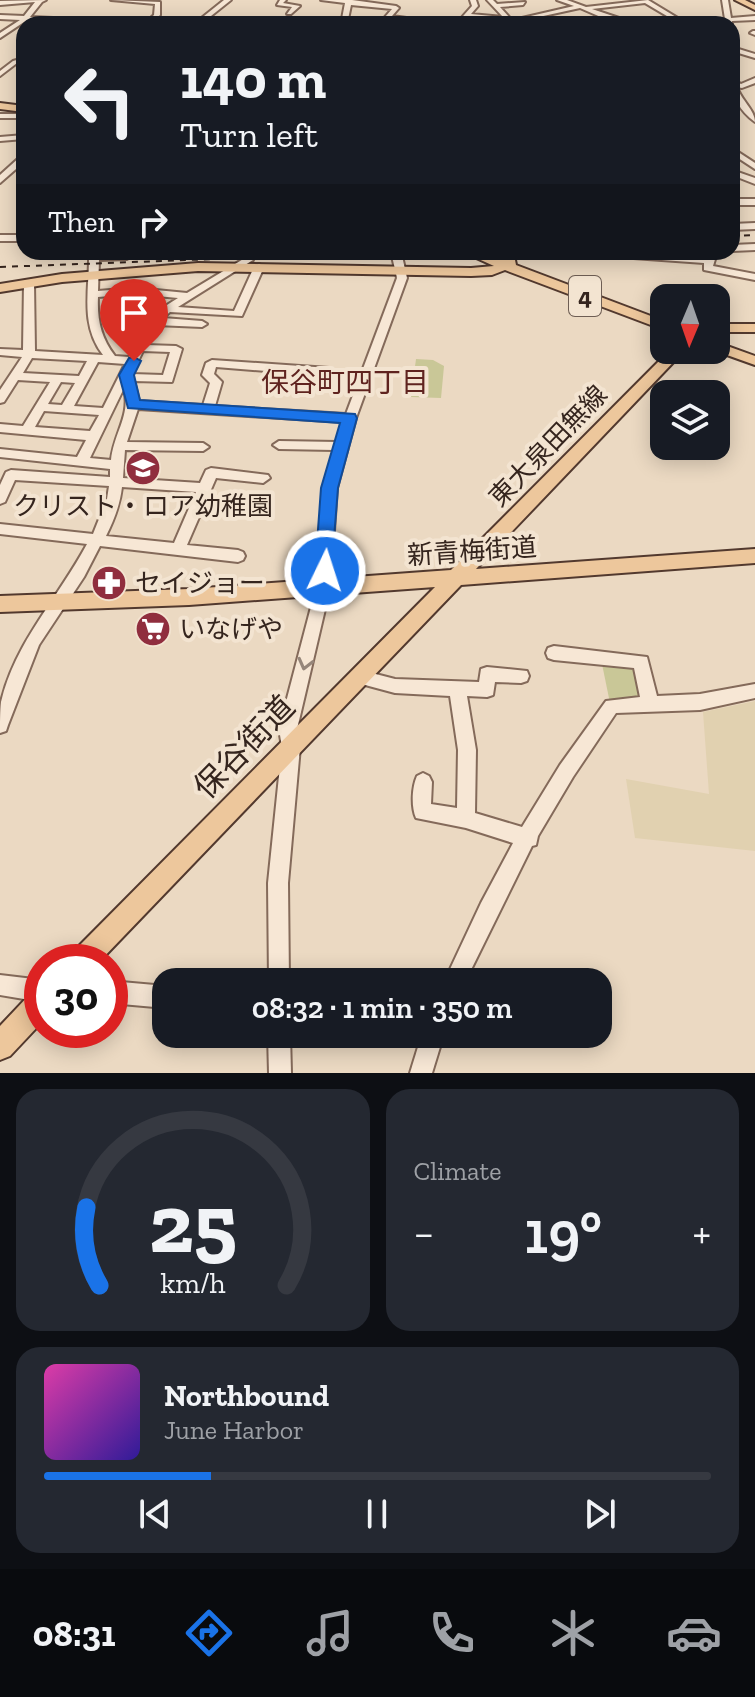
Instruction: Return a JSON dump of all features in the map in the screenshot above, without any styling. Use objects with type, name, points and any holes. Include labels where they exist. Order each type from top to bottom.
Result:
[{"type":"main road","points":[[739,0],[755,8]]},
{"type":"main road","points":[[0,288],[252,260],[403,272],[484,272],[508,265]]},
{"type":"main road","name":"4","points":[[493,260],[650,318]]},
{"type":"main road","name":"4","points":[[498,260],[508,265]]},
{"type":"main road","points":[[730,328],[755,328]]},
{"type":"main road","points":[[730,344],[755,354]]},
{"type":"main road","points":[[730,351],[755,361]]},
{"type":"main road","name":"東大泉田無線","points":[[455,578],[664,364]]},
{"type":"main road","name":"新青梅街道","points":[[0,604],[323,588],[755,556]]},
{"type":"main road","name":"保谷街道","points":[[99,944],[455,578]]},
{"type":"main road","points":[[0,1046],[24,1021]]},
{"type":"street","points":[[0,5],[41,0]]},
{"type":"street","points":[[27,16],[41,0]]},
{"type":"street","points":[[114,0],[158,3],[156,16]]},
{"type":"street","points":[[207,16],[228,0]]},
{"type":"street","points":[[283,0],[279,4],[297,6],[289,13]]},
{"type":"street","points":[[324,0],[396,8],[389,16]]},
{"type":"street","points":[[471,16],[467,15],[475,6],[473,0]]},
{"type":"street","points":[[490,0],[506,16]]},
{"type":"street","points":[[560,0],[573,1],[604,16]]},
{"type":"street","points":[[647,2],[670,16]]},
{"type":"street","points":[[538,16],[585,7],[647,2],[663,4]]},
{"type":"street","points":[[497,6],[523,3]]},
{"type":"street","points":[[0,5],[34,7]]},
{"type":"street","points":[[584,16],[620,10],[626,13]]},
{"type":"street","points":[[504,13],[514,16]]},
{"type":"street","points":[[0,74],[16,62]]},
{"type":"street","points":[[740,102],[755,120]]},
{"type":"street","points":[[94,260],[91,295],[94,329],[112,360]]},
{"type":"street","points":[[82,460],[154,321],[167,309],[252,260]]},
{"type":"street","points":[[167,309],[238,314],[252,260]]},
{"type":"street","points":[[279,968],[278,883],[291,747],[288,729],[323,588],[330,488],[350,418],[392,310],[403,272],[398,260]]},
{"type":"street","points":[[709,260],[707,268],[755,277]]},
{"type":"street","points":[[0,399],[29,354],[29,283]]},
{"type":"street","points":[[91,295],[135,291],[188,296]]},
{"type":"street","points":[[154,321],[202,324]]},
{"type":"street","points":[[127,376],[168,379],[176,349],[140,348]]},
{"type":"street","points":[[0,352],[134,361]]},
{"type":"street","points":[[66,409],[94,359]]},
{"type":"street","points":[[208,409],[216,382],[208,375],[212,363],[329,372]]},
{"type":"street","points":[[16,376],[82,380]]},
{"type":"street","points":[[0,725],[9,672],[99,539],[114,499],[119,446],[134,405],[127,376]]},
{"type":"street","points":[[27,430],[57,379]]},
{"type":"street","points":[[134,405],[350,418]]},
{"type":"street","points":[[41,407],[107,412]]},
{"type":"street","points":[[0,428],[94,436]]},
{"type":"street","points":[[279,445],[341,446]]},
{"type":"street","points":[[119,446],[203,447]]},
{"type":"street","points":[[0,453],[116,465]]},
{"type":"street","points":[[178,549],[211,473],[263,478]]},
{"type":"street","points":[[0,499],[6,475],[205,488]]},
{"type":"street","points":[[0,529],[238,556]]},
{"type":"street","points":[[554,653],[641,662],[650,703]]},
{"type":"street","points":[[360,677],[395,686],[487,690],[487,674],[521,676]]},
{"type":"street","points":[[457,687],[467,750],[466,819]]},
{"type":"street","points":[[460,968],[486,909],[579,746],[612,706],[700,702],[755,691]]},
{"type":"street","points":[[423,782],[422,812],[466,819],[529,838]]},
{"type":"street","points":[[0,985],[24,988]]},
{"type":"street","points":[[128,994],[152,996]]},
{"type":"street","points":[[279,1048],[280,1073]]},
{"type":"street","points":[[421,1073],[429,1048]]},
{"type":"shaded area","points":[[416,359],[433,360],[444,366],[441,398],[411,397]]},
{"type":"shaded area","points":[[602,664],[635,668],[642,701],[610,703]]},
{"type":"shaded area","points":[[755,701],[755,851],[635,838],[626,779],[709,794],[703,712]]},
{"type":"waterway","points":[[740,206],[755,206]]},
{"type":"railway","points":[[740,236],[755,235]]},
{"type":"railway","points":[[0,267],[188,260]]},
{"type":"place","name":"クリスト・ロア幼稚園","points":[[143,468]]},
{"type":"place","name":"セイジョー","points":[[109,583]]},
{"type":"place","name":"いなげや","points":[[153,629]]},
{"type":"district","name":"保谷町四丁目","points":[[345,382]]},
{"type":"route","points":[[134,361],[127,375],[134,405],[350,418],[330,488],[325,571]]}]
